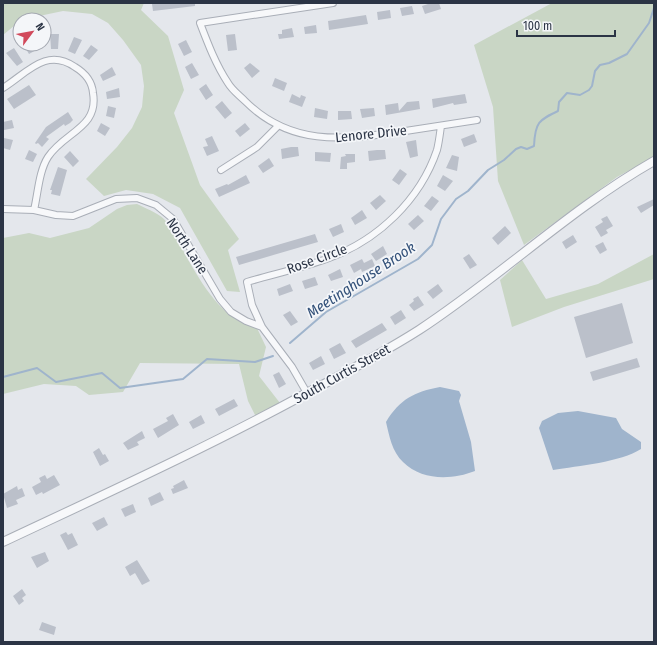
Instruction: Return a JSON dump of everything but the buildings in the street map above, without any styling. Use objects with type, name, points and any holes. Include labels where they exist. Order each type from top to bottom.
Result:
[{"type":"street","name":"Lenore Drive","points":[[333,3],[200,23],[212,55],[229,85],[252,108],[278,126],[303,134],[328,138],[354,138],[477,120]]},
{"type":"street","points":[[3,88],[46,59],[58,59],[71,63],[84,72],[92,85],[94,99],[93,112],[86,122],[56,146],[48,158],[42,170],[34,210]]},
{"type":"street","points":[[221,170],[257,146],[278,126]]},
{"type":"street","name":"Rose Circle","points":[[262,327],[252,305],[247,282],[330,258],[363,241],[390,221],[413,197],[428,171],[437,149],[441,126]]},
{"type":"street","name":"South Curtis Street","points":[[3,542],[268,414],[377,355],[420,329],[465,298],[610,187],[654,161]]},
{"type":"street","name":"North Lane","points":[[3,209],[34,210],[56,215],[73,216],[116,199],[137,198],[156,205],[173,219],[220,299],[231,312],[246,321],[262,327]]},
{"type":"street","points":[[262,327],[292,367],[307,393]]},
{"type":"green space","points":[[3,3],[144,3],[141,10],[168,36],[184,90],[174,113],[200,185],[239,239],[228,250],[240,292],[227,291],[180,208],[153,194],[126,190],[104,196],[86,179],[117,147],[132,128],[142,107],[144,86],[141,65],[123,40],[108,23],[92,14],[63,11],[52,13],[52,12],[12,12],[12,28],[3,35]]},
{"type":"green space","points":[[552,3],[654,3],[654,157],[617,177],[524,245],[498,181],[493,107],[474,45]]},
{"type":"green space","points":[[137,204],[158,215],[168,223],[199,278],[224,310],[245,324],[257,328],[266,347],[259,376],[280,403],[256,417],[248,401],[239,364],[140,363],[123,392],[89,395],[76,386],[44,384],[3,394],[3,238],[29,233],[50,238],[89,228],[117,209],[127,205]]},
{"type":"green space","points":[[654,254],[654,279],[564,307],[512,327],[500,280],[522,260],[546,299],[598,284]]},
{"type":"water","points":[[440,387],[459,391],[461,395],[459,401],[471,442],[475,471],[457,476],[428,476],[411,468],[399,458],[396,453],[386,422],[391,414],[402,402],[415,394]]},
{"type":"water","points":[[578,411],[616,418],[622,429],[641,442],[641,449],[611,460],[553,470],[539,428],[542,421],[558,413]]},
{"type":"waterway","name":"Meetinghouse Brook","points":[[290,343],[326,312],[418,259],[432,245],[441,219],[456,199],[468,191],[488,170],[504,160],[516,149],[521,147],[527,149],[534,146],[539,123],[546,117],[558,111],[559,102],[567,93],[580,95],[589,90],[592,86],[595,71],[600,65],[609,63],[627,54],[649,23],[654,8]]},
{"type":"waterway","name":"Meetinghouse Brook","points":[[3,377],[37,368],[56,382],[102,373],[120,388],[183,379],[207,359],[255,362],[273,356]]}]
